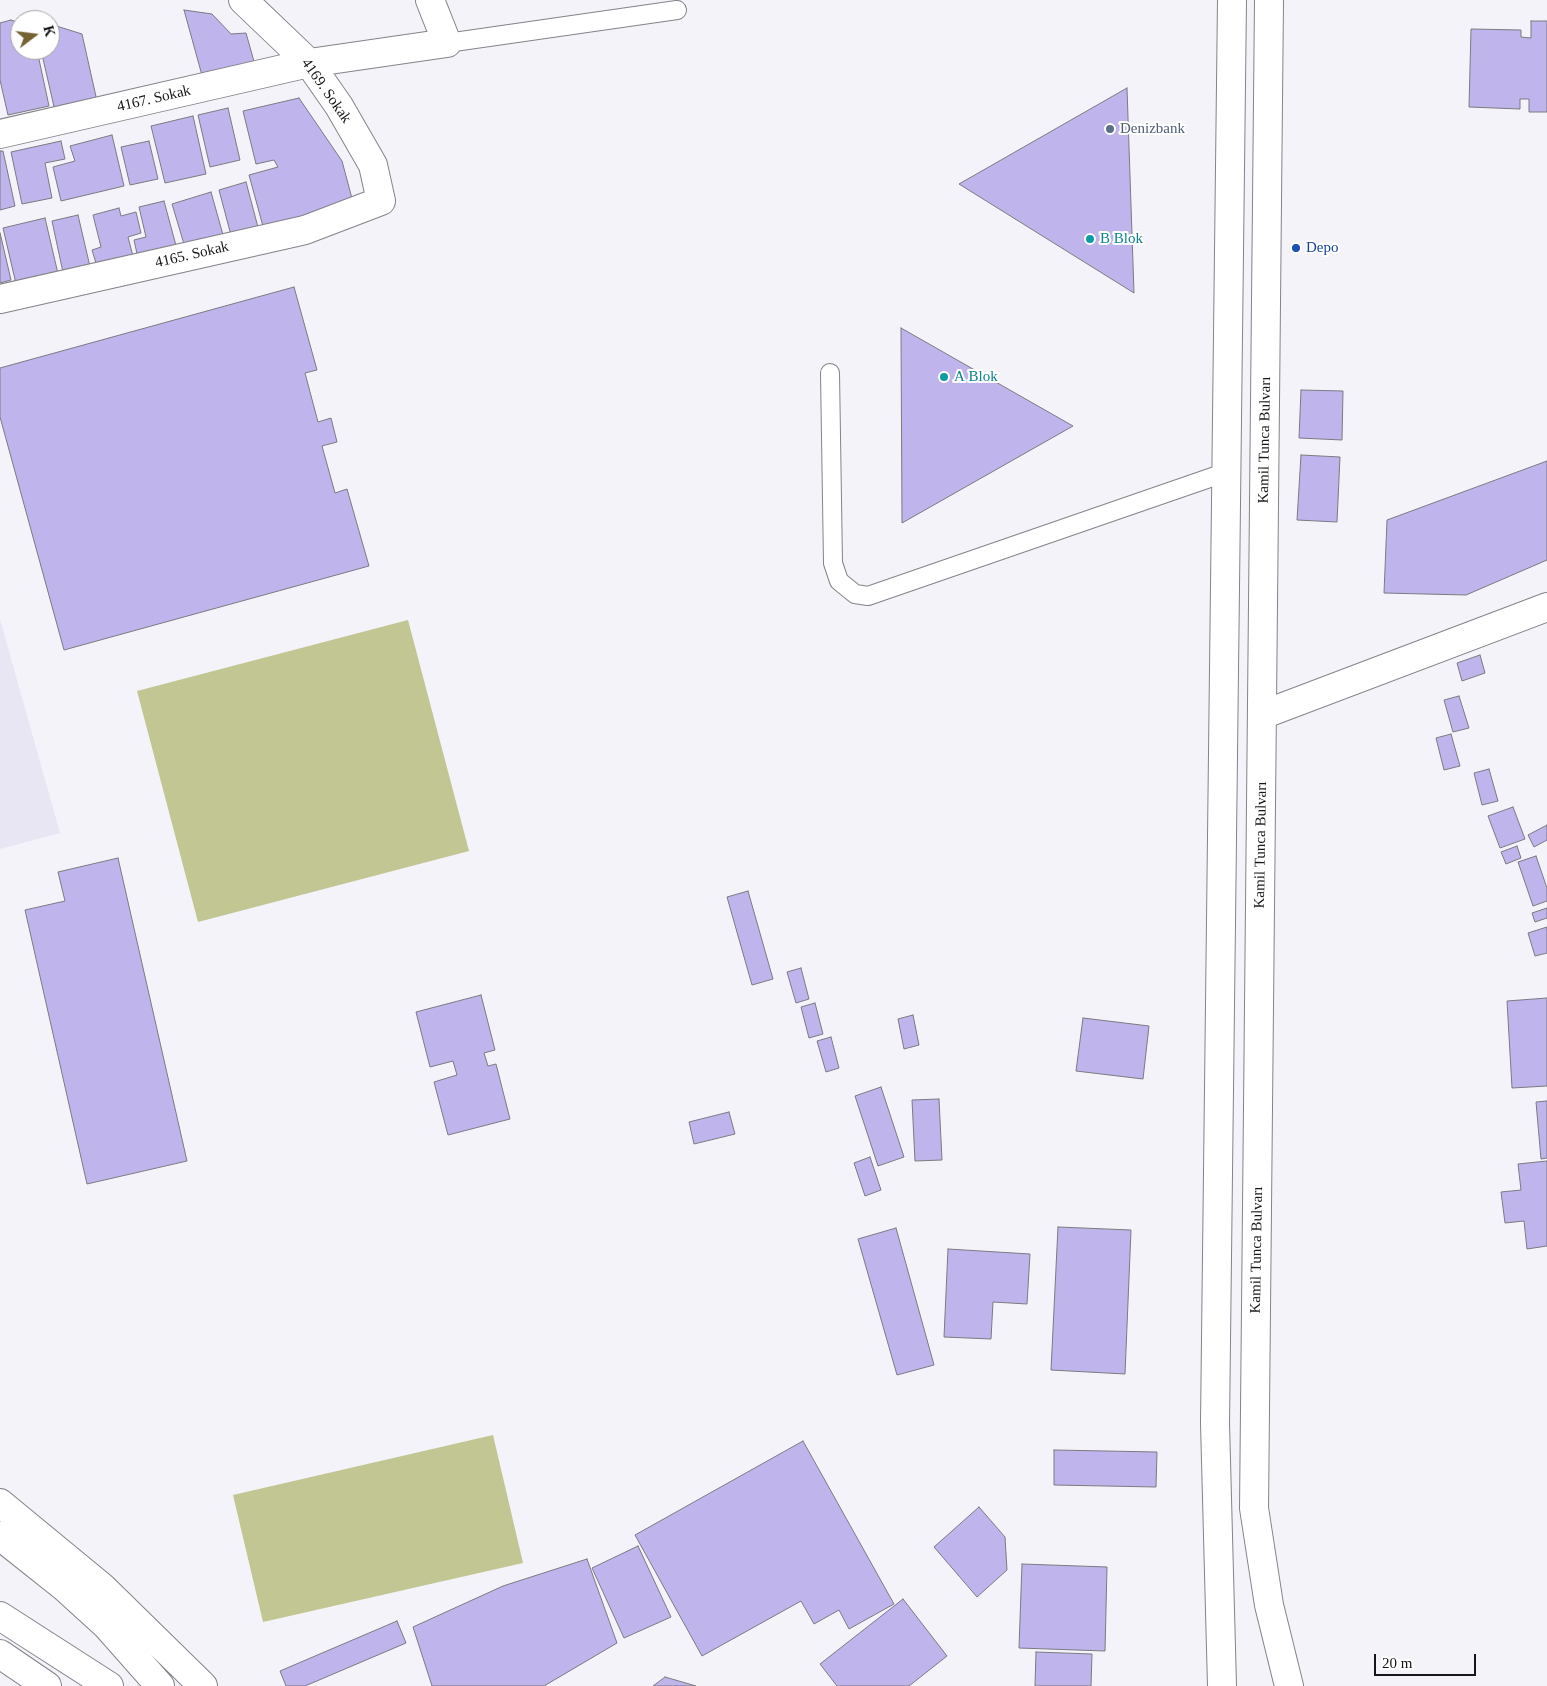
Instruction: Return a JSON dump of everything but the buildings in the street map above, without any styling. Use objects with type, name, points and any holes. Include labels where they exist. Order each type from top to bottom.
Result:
[{"type":"main road","name":"4169. Sokak","points":[[243,0],[309,63],[338,106],[372,165],[381,201]]},
{"type":"main road","points":[[430,0],[446,43]]},
{"type":"main road","points":[[1222,1686],[1215,1423],[1232,0]]},
{"type":"main road","name":"Kamil Tunca Bulvarı","points":[[1269,0],[1254,1508],[1269,1605],[1289,1686]]},
{"type":"main road","name":"4167. Sokak","points":[[0,134],[309,63],[446,43]]},
{"type":"main road","name":"4165. Sokak","points":[[0,299],[305,230],[381,201]]},
{"type":"main road","points":[[1262,715],[1547,607]]},
{"type":"main road","points":[[0,1503],[102,1587],[204,1686]]},
{"type":"main road","points":[[0,1536],[63,1586],[107,1626],[160,1686]]},
{"type":"main road","points":[[0,1616],[109,1686]]},
{"type":"main road","points":[[0,1654],[47,1686]]},
{"type":"lane","points":[[446,43],[677,10]]},
{"type":"lane","points":[[830,373],[833,563],[839,580],[855,594],[868,596],[1227,472]]},
{"type":"shaded area","points":[[0,619],[60,833],[0,849]]},
{"type":"green space","points":[[408,620],[469,851],[198,922],[137,691]]},
{"type":"green space","points":[[493,1435],[523,1563],[263,1622],[233,1495]]},
{"type":"place","name":"Denizbank","points":[[1110,129]]},
{"type":"place","name":"B Blok","points":[[1090,239]]},
{"type":"place","name":"Depo","points":[[1296,248]]},
{"type":"place","name":"A Blok","points":[[944,377]]}]
